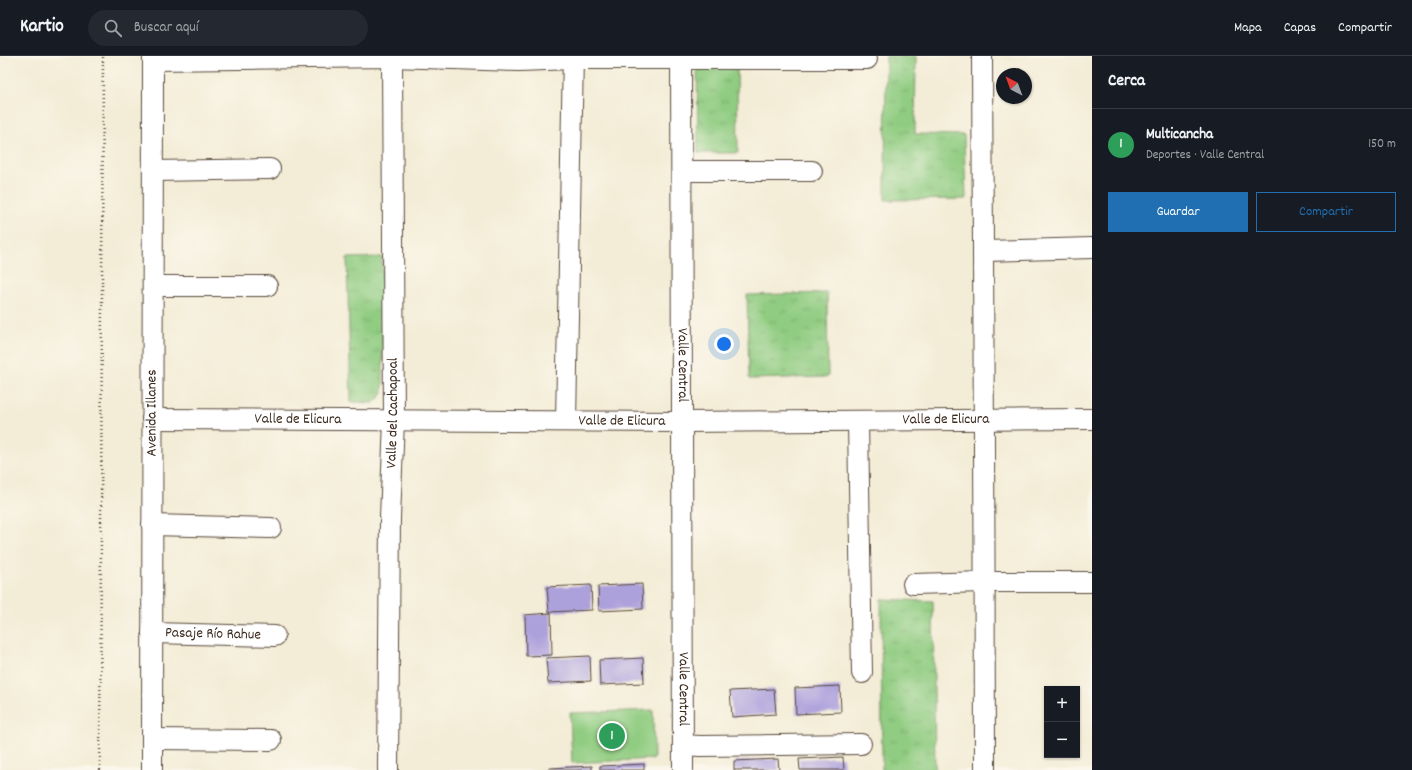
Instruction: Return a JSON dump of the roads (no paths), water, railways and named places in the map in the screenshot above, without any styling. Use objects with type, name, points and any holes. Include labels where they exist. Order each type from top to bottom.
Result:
[{"type":"street","points":[[982,56],[985,251],[984,770]]},
{"type":"street","points":[[153,58],[392,57],[519,60],[573,58],[867,59]]},
{"type":"street","name":"Valle del Cachapoal","points":[[388,770],[390,518],[394,421],[392,57]]},
{"type":"street","name":"Avenida Illanes","points":[[152,770],[153,58]]},
{"type":"street","points":[[566,421],[573,58]]},
{"type":"street","name":"Valle Central","points":[[681,58],[683,770]]},
{"type":"street","points":[[153,172],[270,169]]},
{"type":"street","points":[[682,171],[812,171]]},
{"type":"street","points":[[985,251],[1092,248]]},
{"type":"street","points":[[153,286],[267,286]]},
{"type":"street","name":"Valle de Elicura","points":[[152,419],[682,422],[1092,419]]},
{"type":"street","points":[[858,420],[862,673]]},
{"type":"street","points":[[152,525],[271,528]]},
{"type":"street","points":[[913,584],[984,582],[1092,582]]},
{"type":"street","name":"Pasaje Río Rahue","points":[[152,633],[274,636]]},
{"type":"street","points":[[152,739],[271,740]]},
{"type":"street","points":[[683,745],[861,744]]},
{"type":"place","name":"Multicancha","points":[[612,736]]}]
